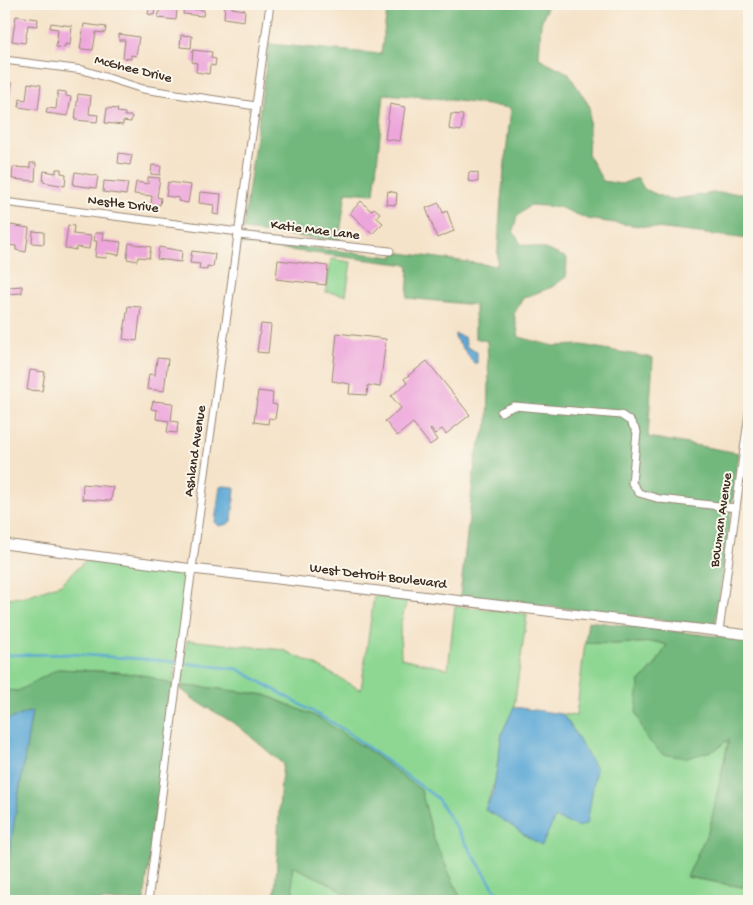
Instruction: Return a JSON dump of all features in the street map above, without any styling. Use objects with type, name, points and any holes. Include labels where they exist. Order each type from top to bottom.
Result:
[{"type":"street","name":"Ashland Avenue","points":[[148,901],[270,4]]},
{"type":"street","name":"McGhee Drive","points":[[4,60],[83,70],[143,88],[256,106]]},
{"type":"street","name":"Nestle Drive","points":[[4,202],[238,234]]},
{"type":"street","name":"Katie Mae Lane","points":[[238,234],[390,251]]},
{"type":"street","points":[[501,412],[514,406],[622,415],[630,421],[637,432],[632,483],[639,493],[660,500],[736,508]]},
{"type":"street","name":"Bowman Avenue","points":[[719,631],[749,413]]},
{"type":"street","name":"West Detroit Boulevard","points":[[4,544],[193,569],[749,635]]},
{"type":"green space","points":[[388,4],[548,4],[541,23],[539,58],[568,73],[590,107],[588,155],[603,181],[621,184],[638,178],[644,189],[670,200],[713,193],[749,193],[749,239],[588,219],[559,207],[530,205],[517,217],[513,231],[521,244],[545,249],[567,258],[566,277],[552,287],[523,298],[514,314],[519,337],[553,346],[582,345],[653,358],[648,437],[739,453],[715,626],[460,596],[476,455],[488,422],[487,341],[475,338],[475,305],[407,298],[409,265],[241,244],[242,240],[393,257],[394,252],[497,266],[501,199],[511,108],[427,97],[384,94],[374,194],[346,192],[339,241],[243,230],[269,44],[381,54]]},
{"type":"green space","points":[[331,259],[351,262],[346,295],[326,292]]},
{"type":"green space","points":[[86,560],[188,574],[173,685],[148,676],[117,672],[58,669],[18,691],[4,690],[4,598],[23,597],[61,584]]},
{"type":"green space","points":[[374,596],[407,600],[400,626],[401,658],[448,669],[455,606],[527,614],[514,707],[502,733],[495,781],[485,810],[493,814],[555,818],[579,826],[569,723],[562,714],[576,716],[585,643],[657,642],[667,645],[656,664],[638,684],[729,738],[710,827],[687,877],[742,887],[749,886],[749,901],[462,901],[434,840],[421,790],[368,750],[319,718],[266,695],[181,686],[187,640],[283,650],[314,664],[361,690]]},
{"type":"green space","points":[[588,621],[749,640],[749,886],[742,887],[687,877],[710,827],[729,739],[715,750],[687,758],[662,754],[646,738],[636,712],[639,683],[656,664],[667,645],[657,642],[585,643]]},
{"type":"green space","points":[[58,669],[117,672],[148,676],[173,685],[144,901],[4,901],[4,886],[32,711],[4,721],[5,690],[18,691]]},
{"type":"green space","points":[[181,686],[265,695],[319,718],[368,750],[421,790],[434,840],[462,901],[354,901],[333,885],[292,866],[293,901],[274,901],[283,764],[237,725],[193,699],[181,689]]},
{"type":"green space","points":[[292,866],[334,885],[354,901],[293,901]]},
{"type":"water","points":[[455,334],[464,337],[467,347],[477,352],[477,363],[474,363],[455,338]]},
{"type":"water","points":[[220,487],[234,487],[235,489],[232,520],[228,524],[219,526],[215,522]]},
{"type":"water","points":[[514,707],[562,714],[596,769],[587,824],[579,827],[555,818],[542,845],[485,810],[493,792],[502,733]]},
{"type":"water","points":[[32,711],[4,886],[4,721]]},
{"type":"building","points":[[150,4],[156,4],[154,15],[148,14]]},
{"type":"building","points":[[225,4],[232,4],[232,8],[245,10],[244,21],[224,18]]},
{"type":"building","points":[[184,5],[194,6],[193,9],[204,10],[203,16],[183,14]]},
{"type":"building","points":[[160,8],[177,10],[176,20],[158,18]]},
{"type":"building","points":[[16,16],[38,19],[37,26],[28,25],[25,43],[12,41]]},
{"type":"building","points":[[51,23],[72,26],[70,45],[65,44],[65,48],[56,47],[58,29],[50,28]]},
{"type":"building","points":[[84,24],[106,27],[105,33],[96,32],[93,50],[80,49]]},
{"type":"building","points":[[119,34],[139,37],[136,56],[131,55],[131,59],[123,58],[125,40],[119,40]]},
{"type":"building","points":[[181,35],[192,36],[191,48],[180,47]]},
{"type":"building","points":[[193,50],[212,52],[211,58],[216,59],[215,66],[210,65],[209,74],[196,72],[197,63],[192,62]]},
{"type":"building","points":[[4,82],[12,83],[9,105],[4,104]]},
{"type":"building","points":[[28,83],[41,85],[38,110],[19,107],[20,99],[26,100]]},
{"type":"building","points":[[58,91],[66,92],[66,96],[71,97],[68,116],[46,113],[47,108],[56,109]]},
{"type":"building","points":[[78,94],[91,96],[89,114],[98,115],[97,122],[75,120]]},
{"type":"building","points":[[390,104],[405,107],[400,141],[385,139]]},
{"type":"building","points":[[107,108],[118,109],[117,112],[125,113],[125,116],[132,116],[131,122],[123,121],[123,125],[105,123]]},
{"type":"building","points":[[451,114],[463,115],[461,131],[449,129]]},
{"type":"building","points":[[119,153],[132,155],[130,165],[118,163]]},
{"type":"building","points":[[30,163],[36,163],[35,181],[12,179],[13,167],[30,168]]},
{"type":"building","points":[[152,165],[161,166],[160,175],[151,174]]},
{"type":"building","points":[[56,169],[61,169],[61,173],[66,174],[65,186],[43,182],[44,171],[56,173]]},
{"type":"building","points":[[75,172],[98,176],[96,188],[73,185]]},
{"type":"building","points":[[469,172],[478,173],[478,182],[468,181]]},
{"type":"building","points":[[148,177],[160,178],[157,197],[161,198],[160,205],[151,204],[152,196],[134,194],[136,182],[148,184]]},
{"type":"building","points":[[104,181],[128,183],[126,195],[103,192]]},
{"type":"building","points":[[168,182],[191,185],[188,203],[178,201],[179,198],[166,196]]},
{"type":"building","points":[[388,191],[397,193],[396,205],[386,204]]},
{"type":"building","points":[[200,192],[221,194],[219,215],[213,214],[214,205],[199,203]]},
{"type":"building","points":[[361,201],[371,211],[374,208],[380,213],[376,217],[383,223],[372,234],[350,213]]},
{"type":"building","points":[[439,203],[443,213],[447,211],[454,231],[437,238],[426,208]]},
{"type":"building","points":[[4,224],[29,228],[26,252],[16,250],[16,246],[8,245],[9,239],[4,238]]},
{"type":"building","points":[[68,225],[74,226],[73,234],[91,236],[89,249],[76,247],[76,250],[65,248]]},
{"type":"building","points":[[33,231],[44,232],[44,244],[32,243]]},
{"type":"building","points":[[95,233],[104,233],[103,240],[121,242],[119,255],[107,253],[106,258],[95,257],[97,241],[94,241]]},
{"type":"building","points":[[129,243],[151,247],[149,258],[138,257],[137,261],[127,259]]},
{"type":"building","points":[[159,247],[182,251],[181,262],[157,259]]},
{"type":"building","points":[[192,251],[215,254],[213,267],[207,266],[207,270],[199,269],[200,264],[190,263]]},
{"type":"building","points":[[278,260],[328,266],[326,285],[276,279]]},
{"type":"building","points":[[22,286],[22,293],[8,294],[8,287]]},
{"type":"building","points":[[128,306],[141,307],[137,341],[123,339]]},
{"type":"building","points":[[261,324],[271,325],[268,353],[257,352]]},
{"type":"building","points":[[337,333],[386,339],[380,387],[368,385],[367,395],[349,394],[350,384],[332,381]]},
{"type":"building","points":[[157,358],[168,359],[164,391],[147,389],[149,374],[155,375]]},
{"type":"building","points":[[427,361],[470,415],[446,434],[442,429],[435,434],[431,429],[437,440],[430,445],[413,423],[397,436],[385,421],[401,408],[391,396],[407,383],[404,379]]},
{"type":"building","points":[[30,370],[45,372],[42,391],[27,390]]},
{"type":"building","points":[[258,391],[273,393],[272,404],[277,405],[275,419],[269,418],[268,424],[254,422]]},
{"type":"building","points":[[153,401],[173,403],[171,421],[178,422],[177,433],[167,432],[169,421],[156,419],[157,410],[151,409]]},
{"type":"building","points":[[83,484],[113,487],[111,501],[82,499]]},
{"type":"waterway","points":[[4,655],[69,654],[157,660],[238,669],[343,729],[437,798],[494,888],[506,901]]}]
